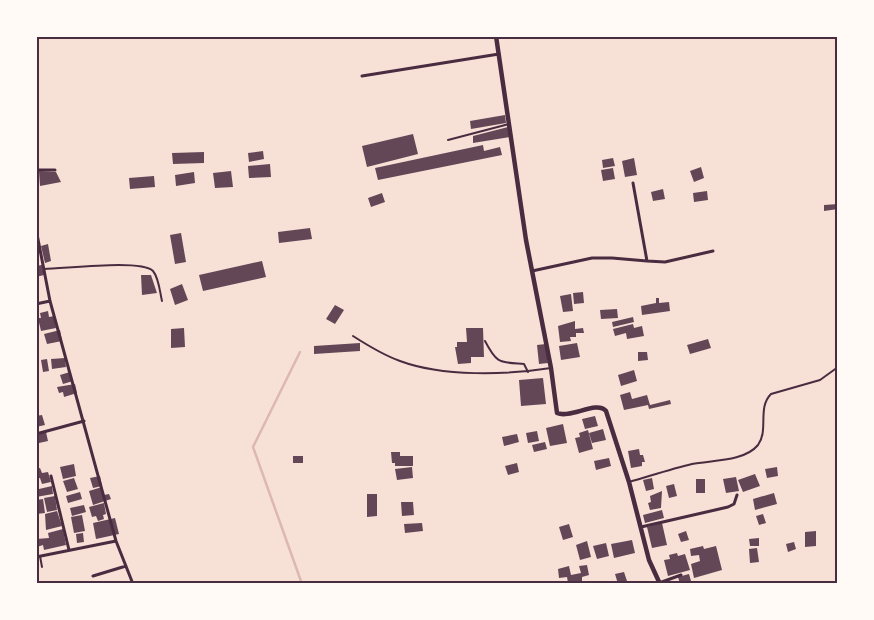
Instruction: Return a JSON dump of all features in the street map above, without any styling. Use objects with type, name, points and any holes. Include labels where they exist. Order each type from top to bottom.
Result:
[{"type":"street","points":[[496,36],[532,271],[551,368],[557,414],[564,415],[599,407],[606,411],[629,482],[649,560],[660,583],[681,575]]},
{"type":"street","points":[[362,76],[499,54]]},
{"type":"street","points":[[36,170],[54,170]]},
{"type":"street","points":[[633,183],[647,261]]},
{"type":"street","points":[[36,229],[50,301],[116,541],[133,584]]},
{"type":"street","points":[[532,271],[592,258],[665,262],[713,251]]},
{"type":"street","points":[[36,304],[50,301]]},
{"type":"street","points":[[36,434],[84,421]]},
{"type":"street","points":[[52,476],[69,550]]},
{"type":"street","points":[[640,527],[728,507],[734,504],[737,496]]},
{"type":"street","points":[[38,556],[116,541]]},
{"type":"street","points":[[93,576],[126,566]]},
{"type":"lane","points":[[448,140],[509,124]]},
{"type":"lane","points":[[44,269],[119,265],[148,268],[155,274],[162,301]]},
{"type":"lane","points":[[352,336],[399,361],[427,369],[528,372],[551,368]]},
{"type":"lane","points":[[485,341],[498,362],[524,364],[528,372]]},
{"type":"lane","points":[[629,482],[694,464],[746,453],[758,444],[762,437],[763,409],[766,399],[771,394],[820,380],[838,367]]},
{"type":"lane","points":[[38,556],[42,567]]},
{"type":"building","points":[[505,115],[506,123],[471,129],[470,121]]},
{"type":"building","points":[[508,127],[510,137],[473,143],[473,136]]},
{"type":"building","points":[[413,134],[418,154],[367,167],[362,146]]},
{"type":"building","points":[[483,145],[484,151],[500,147],[502,155],[378,180],[375,168]]},
{"type":"building","points":[[263,151],[264,159],[249,162],[248,153]]},
{"type":"building","points":[[204,152],[204,163],[173,164],[172,153]]},
{"type":"building","points":[[613,158],[615,166],[603,168],[602,160]]},
{"type":"building","points":[[634,158],[637,175],[625,177],[622,161]]},
{"type":"building","points":[[270,164],[271,177],[249,178],[248,166]]},
{"type":"building","points":[[701,167],[704,178],[694,182],[690,171]]},
{"type":"building","points":[[613,168],[615,179],[603,181],[601,170]]},
{"type":"building","points":[[39,171],[56,172],[61,182],[40,186]]},
{"type":"building","points":[[231,171],[233,187],[215,188],[213,173]]},
{"type":"building","points":[[194,172],[195,183],[176,186],[175,175]]},
{"type":"building","points":[[154,176],[155,187],[130,189],[129,178]]},
{"type":"building","points":[[663,189],[665,199],[653,201],[651,192]]},
{"type":"building","points":[[707,191],[708,200],[694,202],[693,193]]},
{"type":"building","points":[[382,193],[385,202],[371,207],[368,198]]},
{"type":"building","points":[[838,204],[838,209],[824,211],[824,205]]},
{"type":"building","points":[[310,228],[312,239],[279,243],[278,232]]},
{"type":"building","points":[[181,233],[186,262],[175,264],[170,235]]},
{"type":"building","points":[[48,244],[51,261],[45,263],[41,246]]},
{"type":"building","points":[[262,261],[266,277],[203,291],[199,275]]},
{"type":"building","points":[[42,265],[44,275],[36,277],[36,266]]},
{"type":"building","points":[[141,275],[151,275],[157,293],[142,295]]},
{"type":"building","points":[[182,284],[188,300],[175,305],[170,289]]},
{"type":"building","points":[[583,292],[584,303],[574,304],[573,293]]},
{"type":"building","points":[[571,294],[573,311],[563,312],[560,296]]},
{"type":"building","points":[[656,298],[659,298],[659,303],[669,302],[670,311],[642,315],[641,306],[656,303]]},
{"type":"building","points":[[335,305],[344,310],[335,324],[326,319]]},
{"type":"building","points":[[617,309],[618,318],[601,319],[600,310]]},
{"type":"building","points":[[48,311],[49,317],[54,316],[56,328],[41,331],[38,318],[41,318],[40,313]]},
{"type":"building","points":[[633,317],[634,322],[613,327],[612,322]]},
{"type":"building","points":[[575,321],[575,329],[583,328],[584,333],[576,333],[576,337],[570,337],[571,341],[560,342],[558,326]]},
{"type":"building","points":[[633,324],[634,328],[642,326],[644,336],[627,339],[626,333],[615,336],[613,329]]},
{"type":"building","points":[[184,328],[185,347],[171,348],[171,329]]},
{"type":"building","points":[[466,328],[483,328],[484,357],[471,357],[471,363],[458,364],[455,347],[457,347],[457,342],[467,342]]},
{"type":"building","points":[[60,330],[62,341],[47,344],[44,334]]},
{"type":"building","points":[[708,339],[711,348],[690,354],[687,345]]},
{"type":"building","points":[[360,343],[360,351],[314,354],[314,346]]},
{"type":"building","points":[[577,343],[580,357],[561,360],[559,346]]},
{"type":"building","points":[[546,344],[548,363],[539,364],[537,345]]},
{"type":"building","points":[[638,352],[647,352],[648,360],[638,361]]},
{"type":"building","points":[[65,358],[66,367],[52,369],[51,359]]},
{"type":"building","points":[[47,359],[49,371],[43,372],[41,360]]},
{"type":"building","points":[[634,370],[637,381],[621,386],[618,375]]},
{"type":"building","points":[[70,372],[73,381],[63,384],[60,375]]},
{"type":"building","points":[[543,378],[546,404],[521,406],[519,380]]},
{"type":"building","points":[[75,384],[77,393],[64,397],[63,392],[59,393],[57,387]]},
{"type":"building","points":[[630,392],[632,399],[647,395],[650,405],[670,400],[671,404],[649,409],[648,405],[624,410],[620,395]]},
{"type":"building","points":[[42,415],[45,425],[36,427],[36,416]]},
{"type":"building","points":[[595,416],[598,426],[585,429],[582,419]]},
{"type":"building","points":[[563,424],[567,443],[550,446],[546,428]]},
{"type":"building","points":[[603,429],[606,440],[592,443],[589,433]]},
{"type":"building","points":[[588,430],[593,449],[579,453],[575,438],[580,437],[579,433]]},
{"type":"building","points":[[537,431],[539,441],[528,443],[526,433]]},
{"type":"building","points":[[46,432],[48,441],[39,443],[37,433]]},
{"type":"building","points":[[517,434],[519,442],[504,446],[502,437]]},
{"type":"building","points":[[545,442],[547,449],[534,452],[532,445]]},
{"type":"building","points":[[639,449],[640,455],[643,455],[645,462],[642,462],[642,466],[631,468],[628,451]]},
{"type":"building","points":[[391,452],[400,452],[400,456],[413,456],[413,466],[395,466],[395,463],[392,463]]},
{"type":"building","points":[[293,456],[303,456],[303,463],[293,463]]},
{"type":"building","points":[[609,458],[611,466],[596,470],[594,461]]},
{"type":"building","points":[[517,463],[519,472],[508,475],[505,466]]},
{"type":"building","points":[[74,464],[76,476],[63,479],[60,467]]},
{"type":"building","points":[[412,467],[413,478],[397,480],[395,469]]},
{"type":"building","points":[[777,467],[778,476],[767,478],[765,469]]},
{"type":"building","points":[[40,468],[42,473],[48,472],[51,482],[42,484],[40,478],[36,479],[36,469]]},
{"type":"building","points":[[755,474],[760,486],[743,492],[738,480]]},
{"type":"building","points":[[100,476],[102,486],[93,488],[90,478]]},
{"type":"building","points":[[736,477],[739,491],[726,493],[723,479]]},
{"type":"building","points":[[74,478],[78,489],[67,492],[63,481]]},
{"type":"building","points":[[652,478],[654,489],[646,491],[643,480]]},
{"type":"building","points":[[696,479],[705,479],[705,493],[696,493]]},
{"type":"building","points":[[36,483],[38,483],[39,489],[52,486],[53,494],[36,497]]},
{"type":"building","points":[[674,484],[677,496],[669,498],[666,486]]},
{"type":"building","points":[[102,487],[104,495],[109,494],[111,499],[93,505],[89,491]]},
{"type":"building","points":[[662,491],[661,508],[650,510],[648,503],[651,502],[650,496]]},
{"type":"building","points":[[80,492],[82,499],[68,503],[66,496]]},
{"type":"building","points":[[774,493],[777,504],[755,510],[753,499]]},
{"type":"building","points":[[367,494],[377,494],[377,516],[367,517]]},
{"type":"building","points":[[55,496],[57,510],[47,512],[44,498]]},
{"type":"building","points":[[43,499],[45,513],[36,514],[36,500]]},
{"type":"building","points":[[401,502],[413,502],[414,515],[402,516]]},
{"type":"building","points":[[104,503],[106,514],[103,515],[104,519],[98,521],[96,516],[92,517],[89,507]]},
{"type":"building","points":[[84,505],[86,512],[72,516],[70,508]]},
{"type":"building","points":[[662,510],[664,518],[645,523],[643,515]]},
{"type":"building","points":[[57,511],[62,526],[46,530],[45,514]]},
{"type":"building","points":[[763,514],[766,523],[759,525],[756,516]]},
{"type":"building","points":[[82,515],[85,531],[74,533],[71,517]]},
{"type":"building","points":[[115,518],[119,534],[96,539],[93,523]]},
{"type":"building","points":[[422,523],[423,531],[405,533],[404,524]]},
{"type":"building","points":[[662,523],[667,545],[652,548],[647,527]]},
{"type":"building","points":[[569,524],[573,537],[563,540],[559,527]]},
{"type":"building","points":[[63,529],[66,545],[44,550],[43,545],[37,547],[36,539],[49,538],[48,533]]},
{"type":"building","points":[[686,531],[689,540],[681,542],[678,534]]},
{"type":"building","points":[[816,531],[816,546],[805,547],[805,532]]},
{"type":"building","points":[[83,533],[84,542],[77,543],[76,534]]},
{"type":"building","points":[[759,538],[759,546],[750,546],[749,539]]},
{"type":"building","points":[[632,540],[635,553],[614,558],[611,544]]},
{"type":"building","points":[[587,541],[591,557],[580,560],[576,545]]},
{"type":"building","points":[[794,542],[796,549],[788,552],[786,544]]},
{"type":"building","points":[[606,543],[609,556],[597,559],[593,546]]},
{"type":"building","points":[[703,546],[704,549],[716,546],[722,570],[694,578],[691,564],[700,561],[699,555],[691,556],[690,549]]},
{"type":"building","points":[[757,548],[759,562],[750,563],[749,549]]},
{"type":"building","points":[[677,553],[678,556],[685,554],[690,570],[668,576],[664,560],[670,559],[669,555]]},
{"type":"building","points":[[587,565],[589,575],[582,577],[582,581],[568,583],[567,577],[559,578],[558,569],[569,566],[571,575],[581,573],[579,566]]},
{"type":"building","points":[[624,572],[628,584],[618,584],[615,574]]},
{"type":"building","points":[[689,574],[691,581],[680,584],[678,577]]},
{"type":"waterway","points":[[300,352],[253,447],[302,584]]}]
